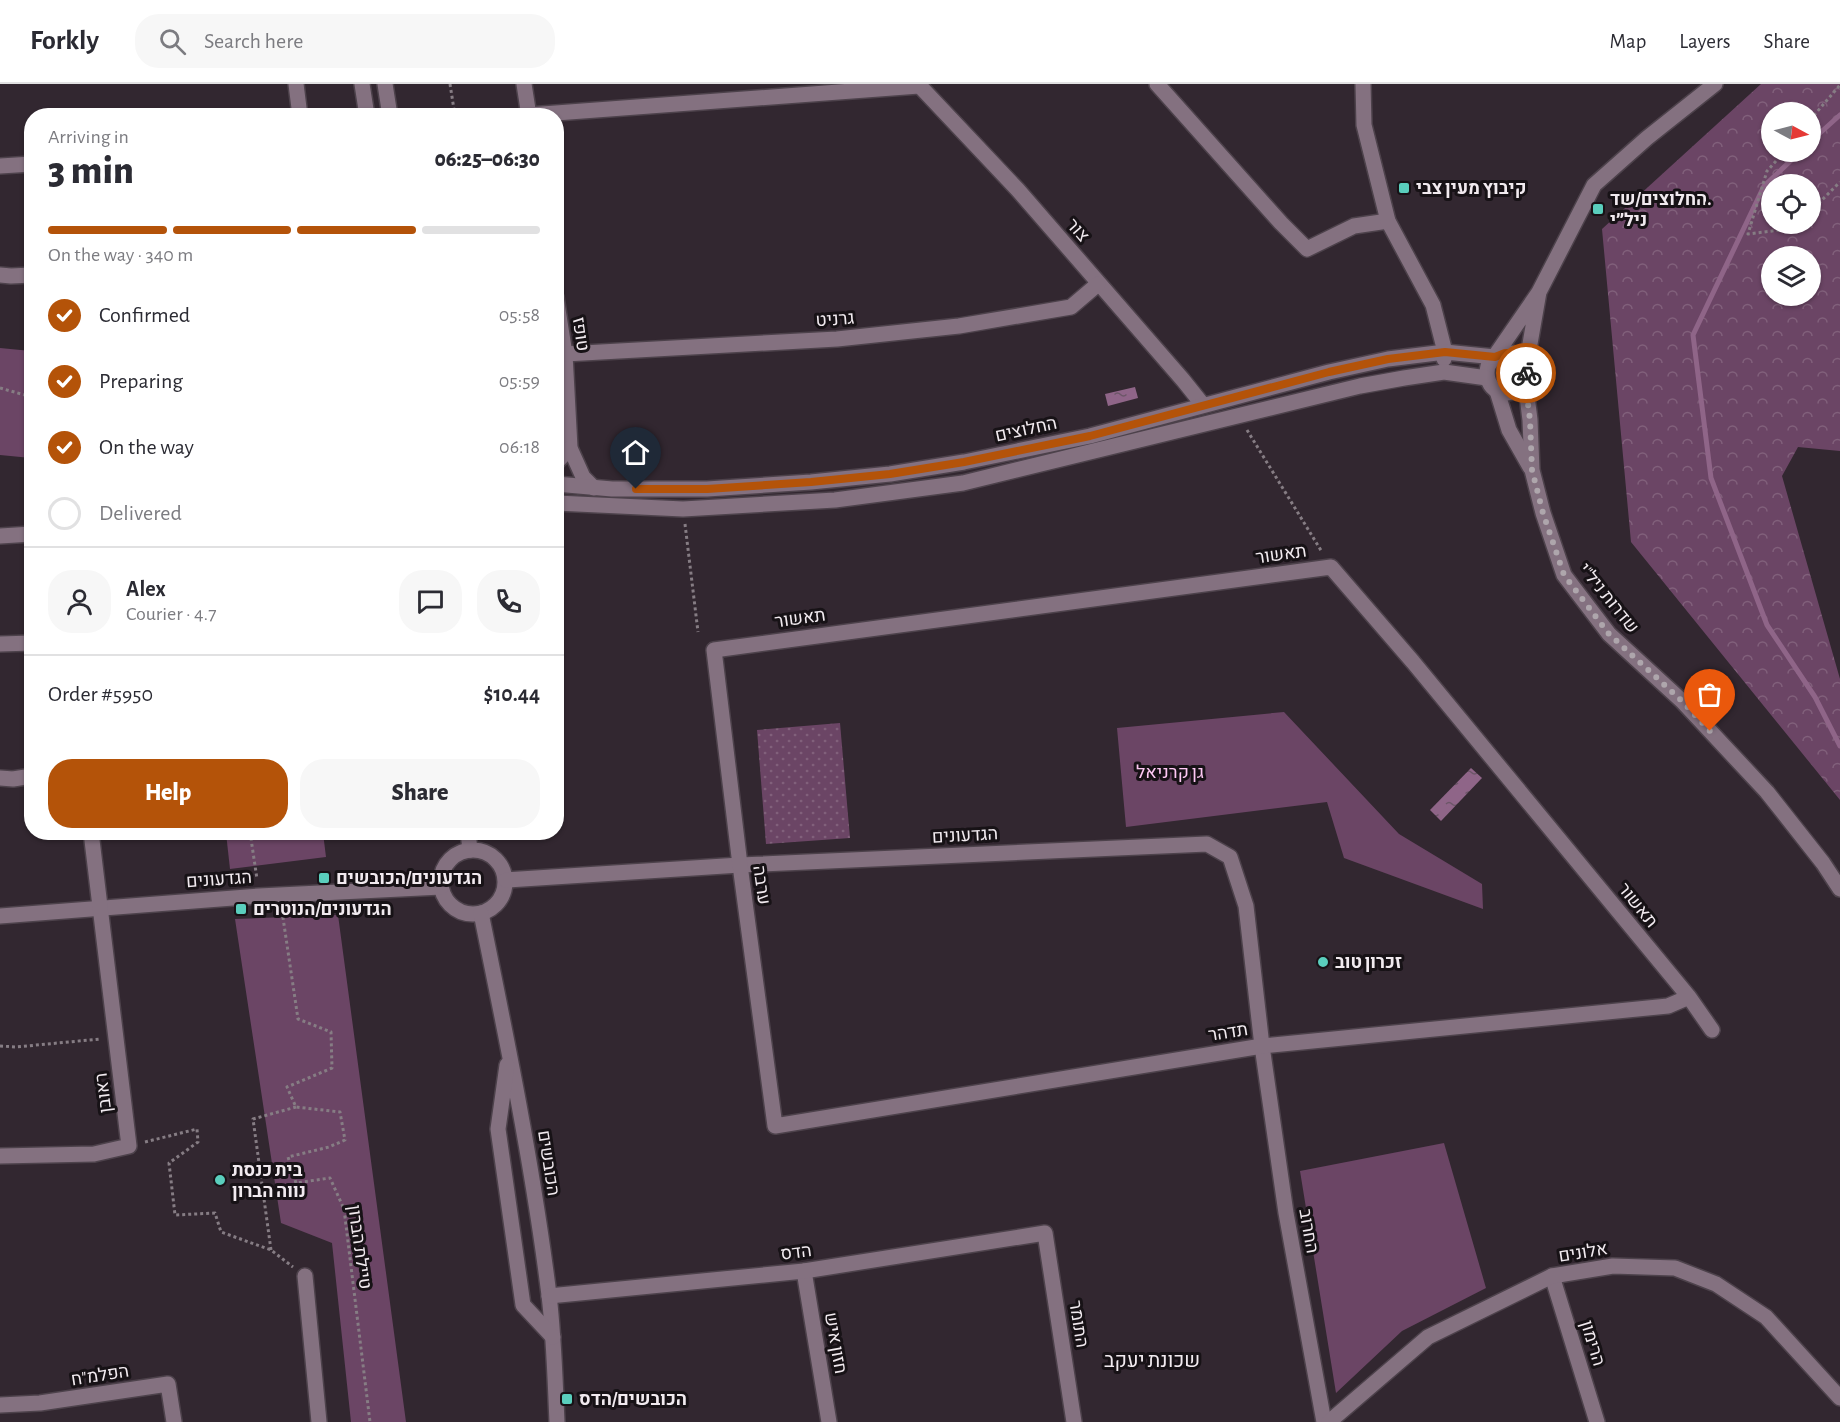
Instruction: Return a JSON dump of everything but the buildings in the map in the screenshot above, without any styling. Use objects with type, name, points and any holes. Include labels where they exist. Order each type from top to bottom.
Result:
[{"type":"street","points":[[296,84],[299,108]]},
{"type":"street","points":[[362,84],[366,108]]},
{"type":"street","points":[[385,84],[389,108]]},
{"type":"street","points":[[524,84],[528,108]]},
{"type":"street","points":[[1157,84],[1281,224],[1307,249],[1354,226],[1388,221]]},
{"type":"street","points":[[1363,84],[1364,125],[1388,221],[1433,305],[1445,352],[1444,372]]},
{"type":"street","name":"שדרות ניל\"י","points":[[1495,357],[1539,292],[1594,185],[1647,138],[1715,84]]},
{"type":"street","points":[[564,112],[919,85]]},
{"type":"street","name":"צור","points":[[919,85],[1018,190],[1203,405]]},
{"type":"street","points":[[0,166],[24,165]]},
{"type":"street","points":[[0,275],[24,275]]},
{"type":"street","name":"גרניט","points":[[565,354],[837,339],[959,326],[1071,307],[1098,284]]},
{"type":"street","name":"שדרות ניל\"י","points":[[1539,292],[1526,376],[1532,470],[1543,513],[1564,575],[1609,634],[1682,701],[1767,792],[1823,863],[1840,889]]},
{"type":"street","name":"טופז","points":[[564,348],[570,448],[583,477],[594,488]]},
{"type":"street","name":"החלוצים","points":[[564,485],[594,488],[707,489],[890,474],[964,462],[1090,436],[1388,359],[1445,352],[1495,357]]},
{"type":"street","points":[[1512,353],[1521,360],[1526,376],[1520,388],[1514,392],[1503,393],[1489,384],[1488,366],[1495,357],[1512,353]]},
{"type":"street","name":"החלוצים","points":[[564,503],[683,509],[835,500],[963,483],[1360,386],[1444,372],[1487,378]]},
{"type":"street","name":"שדרות ניל\"י","points":[[1497,391],[1509,430],[1532,470]]},
{"type":"street","points":[[564,454],[570,448]]},
{"type":"street","points":[[0,536],[24,534]]},
{"type":"street","name":"תאשור","points":[[714,650],[1331,567],[1413,662],[1689,997],[1712,1030]]},
{"type":"street","points":[[0,644],[24,643]]},
{"type":"street","name":"ערבה","points":[[714,650],[775,1126]]},
{"type":"street","points":[[0,778],[24,777]]},
{"type":"street","name":"ראובן","points":[[92,840],[129,1146]]},
{"type":"street","points":[[469,840],[470,850]]},
{"type":"street","name":"הגדעונים","points":[[506,879],[740,865],[1207,844],[1230,857],[1246,906],[1262,1046]]},
{"type":"street","points":[[470,850],[481,850],[490,854],[498,861],[506,879],[500,901],[492,909],[481,913],[460,912],[451,906],[441,887],[441,876],[451,858],[460,852],[470,850]]},
{"type":"street","name":"הגדעונים","points":[[0,916],[259,896],[441,887]]},
{"type":"street","name":"הכובשים","points":[[481,913],[523,1128],[549,1296],[557,1422]]},
{"type":"street","name":"תדהר","points":[[775,1126],[1262,1046],[1668,1006],[1689,997]]},
{"type":"street","name":"החרוב","points":[[1262,1046],[1286,1214],[1324,1422]]},
{"type":"street","points":[[508,1053],[498,1129],[523,1305],[553,1337]]},
{"type":"street","points":[[0,1156],[94,1154],[129,1146]]},
{"type":"street","name":"הדס","points":[[549,1296],[804,1271],[1045,1233]]},
{"type":"street","name":"התומר","points":[[1045,1233],[1074,1422]]},
{"type":"street","name":"אלונים","points":[[1329,1422],[1428,1337],[1552,1276],[1613,1266],[1676,1268],[1716,1284],[1766,1317],[1840,1398]]},
{"type":"street","name":"חזון איש","points":[[804,1271],[829,1422]]},
{"type":"street","points":[[305,1276],[319,1422]]},
{"type":"street","name":"הרימון","points":[[1552,1276],[1598,1422]]},
{"type":"street","name":"הפלמ\"ח","points":[[0,1405],[40,1403],[168,1384],[174,1422]]},
{"type":"path","points":[[450,84],[454,108]]},
{"type":"path","points":[[1821,107],[1840,85]]},
{"type":"path","points":[[1766,174],[1775,162]]},
{"type":"path","points":[[1821,201],[1840,182]]},
{"type":"path","points":[[1761,191],[1748,234],[1761,232]]},
{"type":"path","points":[[0,388],[24,396]]},
{"type":"path","points":[[1238,416],[1331,567]]},
{"type":"path","points":[[683,509],[699,632]]},
{"type":"path","points":[[251,840],[259,896]]},
{"type":"path","points":[[272,1250],[252,1119],[296,1107],[287,1087],[332,1068],[331,1032],[298,1019],[279,895]]},
{"type":"path","points":[[0,1046],[16,1047],[116,1038]]},
{"type":"path","name":"טיילת הברון","points":[[296,1107],[340,1112],[345,1140],[329,1147],[288,1157],[296,1183],[330,1178],[344,1209],[370,1422]]},
{"type":"path","points":[[129,1146],[197,1129],[198,1142],[169,1163],[175,1215],[215,1213],[220,1232],[272,1250],[305,1276]]},
{"type":"green space","points":[[1761,84],[1840,84],[1840,451],[1798,447],[1782,476],[1840,679],[1840,800],[1631,542],[1602,229]]},
{"type":"green space","points":[[0,348],[24,350],[24,457],[0,455]]},
{"type":"green space","name":"גן קרניאל","points":[[1284,712],[1399,834],[1482,884],[1483,909],[1344,858],[1327,802],[1126,827],[1117,728]]},
{"type":"green space","points":[[840,723],[850,838],[766,844],[757,730]]},
{"type":"green space","points":[[227,840],[324,840],[326,857],[230,869]]},
{"type":"green space","points":[[338,915],[406,1422],[351,1422],[332,1243],[281,1223],[235,919]]},
{"type":"green space","points":[[1444,1143],[1486,1288],[1402,1331],[1336,1393],[1300,1171]]},
{"type":"water","points":[[1135,387],[1138,398],[1108,406],[1105,394]]},
{"type":"water","points":[[1471,768],[1482,778],[1441,821],[1430,810]]},
{"type":"waterway","points":[[1821,132],[1840,115]]},
{"type":"waterway","points":[[1789,162],[1764,186],[1693,335],[1711,478],[1767,625],[1815,697],[1840,746]]},
{"type":"way so far","points":[[1526,373],[1532,470],[1543,513],[1564,575],[1609,634],[1682,701],[1710,731]]},
{"type":"place","name":"קיבוץ מעין צבי","points":[[1404,188]]},
{"type":"place","name":"החלוצים/שד. ניל״י","points":[[1598,209]]},
{"type":"place","name":"הגדעונים/הכובשים","points":[[324,878]]},
{"type":"place","name":"הגדעונים/הנוטרים","points":[[241,909]]},
{"type":"place","name":"זכרון טוב","points":[[1323,962]]},
{"type":"place","name":"בית כנסת נווה הברון","points":[[220,1180]]},
{"type":"place","name":"הכובשים/הדס","points":[[567,1399]]},
{"type":"district","name":"שכונת יעקב","points":[[1152,1360]]},
{"type":"route","points":[[636,489],[707,489],[811,482],[890,474],[964,462],[1090,436],[1329,372],[1388,359],[1445,352],[1495,357],[1512,353],[1521,360],[1526,373]]}]
